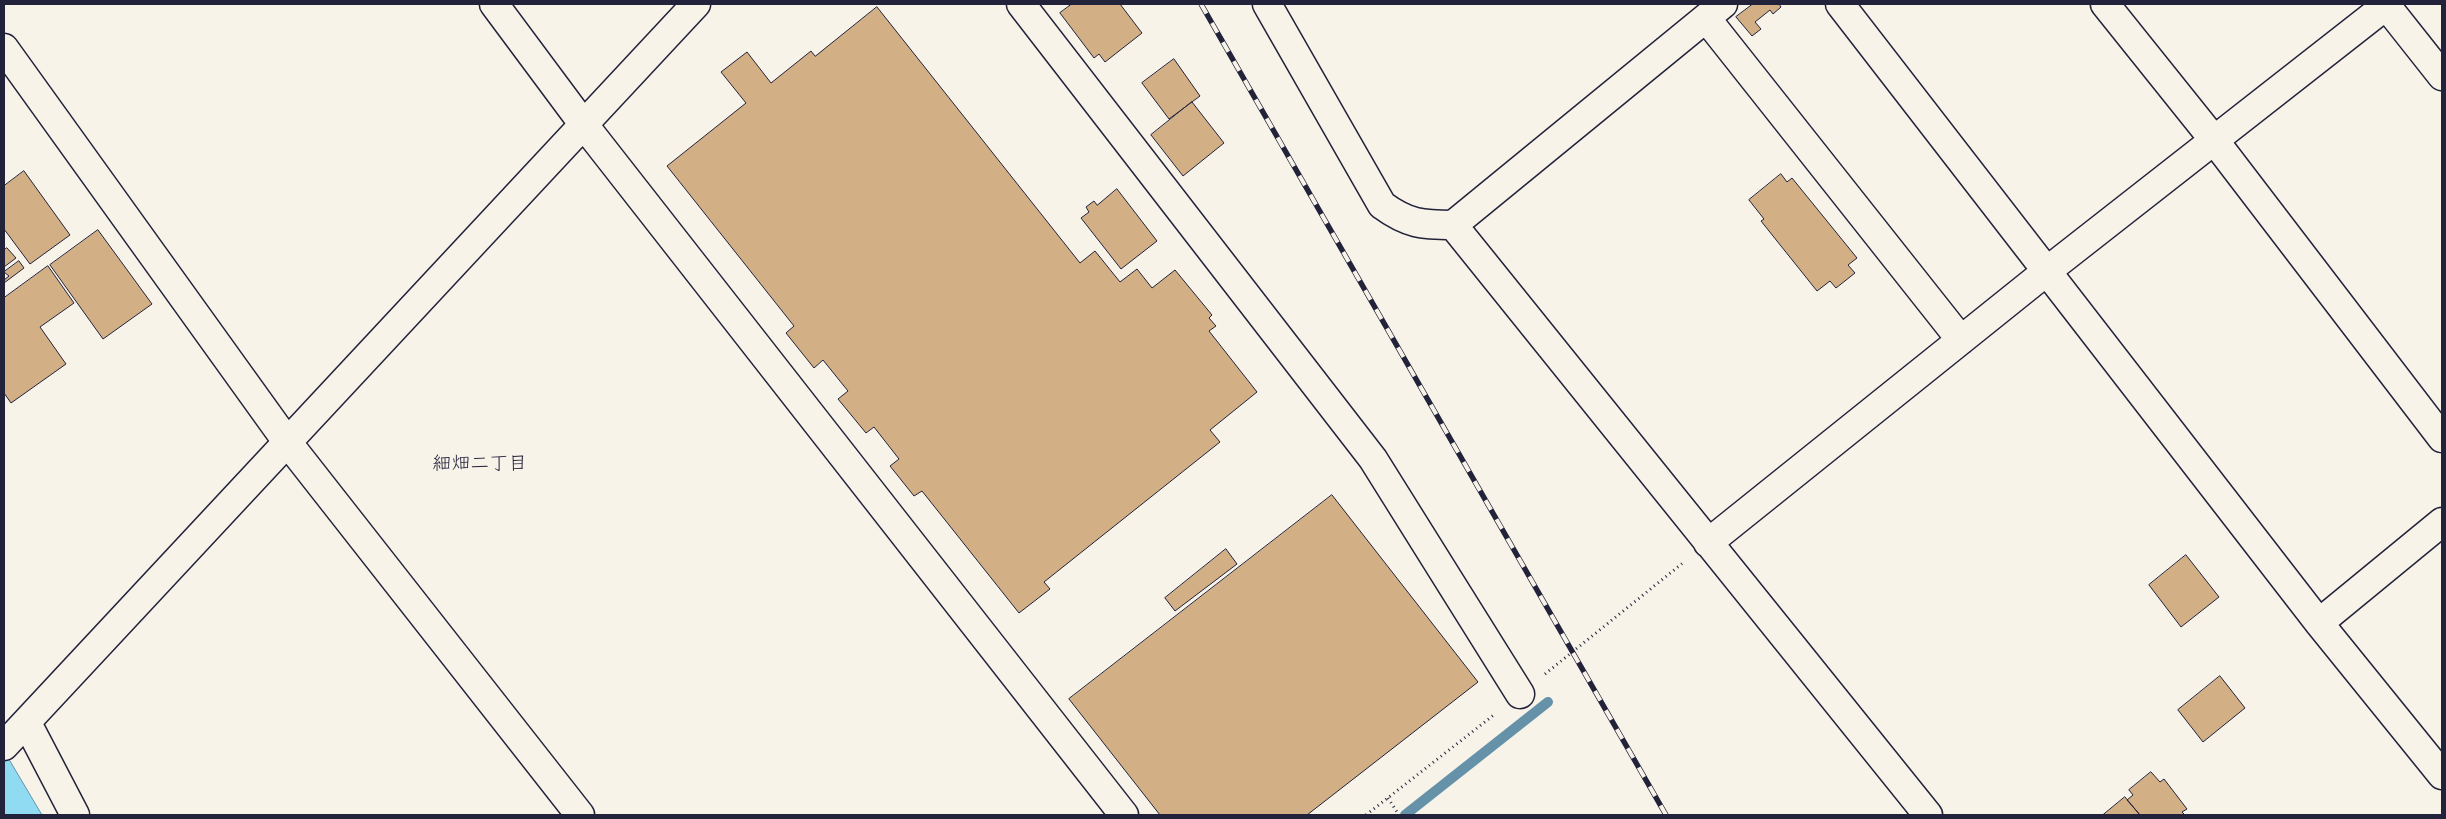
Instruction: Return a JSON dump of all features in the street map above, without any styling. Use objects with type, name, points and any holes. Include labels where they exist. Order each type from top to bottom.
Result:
[{"type":"street","points":[[494,4],[584,125],[1124,815]]},
{"type":"street","points":[[75,815],[15,735],[696,4]]},
{"type":"street","points":[[1021,4],[1373,459],[1520,694]]},
{"type":"street","points":[[1266,4],[1382,205],[1401,219],[1424,225],[1453,225],[1714,11],[1961,340]]},
{"type":"street","points":[[1840,4],[2318,623],[2442,775]]},
{"type":"street","points":[[2105,4],[2214,140],[2442,438]]},
{"type":"street","points":[[1708,543],[2047,271],[2386,4],[2442,76]]},
{"type":"street","points":[[4,48],[288,443],[580,815]]},
{"type":"street","points":[[1453,225],[1928,815]]},
{"type":"street","points":[[2318,623],[2442,522]]},
{"type":"path","points":[[1388,798],[1399,815]]},
{"type":"water","points":[[4,751],[42,815],[4,815]]},
{"type":"building","points":[[1072,4],[1120,4],[1142,33],[1105,62],[1099,54],[1094,58],[1060,13]]},
{"type":"building","points":[[1753,4],[1779,4],[1781,7],[1773,14],[1770,10],[1755,22],[1761,29],[1752,36],[1736,17]]},
{"type":"building","points":[[877,7],[1080,263],[1095,251],[1120,282],[1137,269],[1152,288],[1175,270],[1212,315],[1209,318],[1216,326],[1209,331],[1257,392],[1210,430],[1220,442],[1044,582],[1050,589],[1019,613],[922,491],[914,496],[890,466],[899,459],[874,427],[866,433],[838,399],[848,391],[823,360],[814,368],[786,333],[794,326],[667,166],[746,103],[721,72],[747,52],[771,83],[811,51],[815,56]]},
{"type":"building","points":[[1174,59],[1200,96],[1169,119],[1142,83]]},
{"type":"building","points":[[1192,102],[1224,143],[1183,176],[1151,135]]},
{"type":"building","points":[[24,171],[70,235],[30,264],[4,229],[4,186]]},
{"type":"building","points":[[1781,174],[1787,182],[1792,178],[1857,258],[1848,265],[1855,273],[1836,288],[1830,281],[1817,291],[1761,221],[1764,219],[1749,200]]},
{"type":"building","points":[[1117,189],[1157,241],[1121,269],[1081,218],[1089,212],[1086,207],[1094,201],[1097,205]]},
{"type":"building","points":[[98,230],[152,304],[103,339],[50,265]]},
{"type":"building","points":[[7,248],[16,258],[4,267],[4,250]]},
{"type":"building","points":[[19,261],[24,268],[4,283],[4,280],[9,276],[4,272]]},
{"type":"building","points":[[48,266],[74,303],[40,327],[66,364],[11,403],[4,393],[4,298]]},
{"type":"building","points":[[1332,495],[1478,682],[1307,815],[1160,815],[1069,699]]},
{"type":"building","points":[[1226,549],[1237,564],[1175,611],[1165,598]]},
{"type":"building","points":[[2186,555],[2219,597],[2181,627],[2149,585]]},
{"type":"building","points":[[2220,676],[2245,708],[2203,742],[2178,710]]},
{"type":"building","points":[[2151,772],[2160,782],[2164,779],[2187,809],[2182,812],[2185,815],[2140,815],[2127,800],[2133,795],[2129,790]]},
{"type":"building","points":[[2125,797],[2140,815],[2103,815]]},
{"type":"waterway","points":[[1405,815],[1548,702]]},
{"type":"railway","points":[[1201,4],[1666,815]]},
{"type":"district","name":"細畑二丁目","points":[[480,464]]}]
